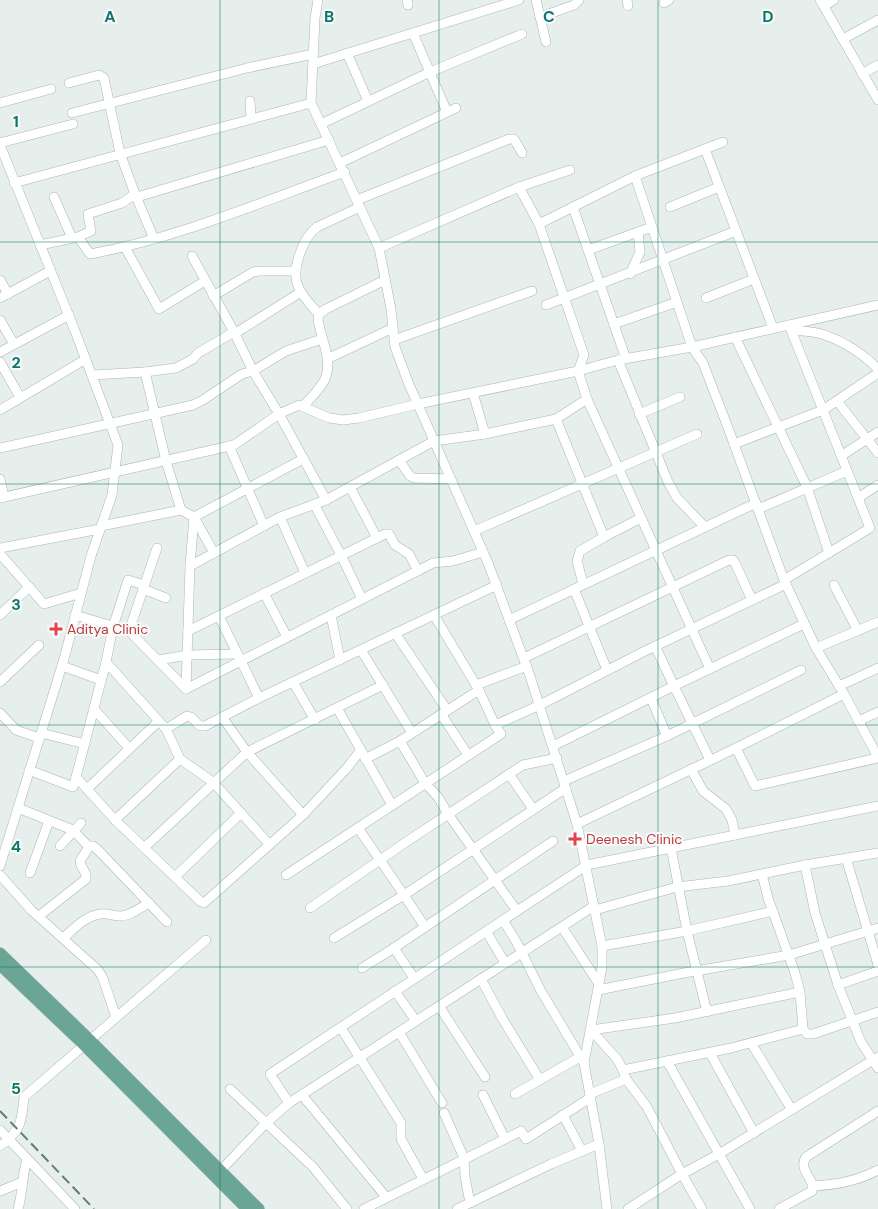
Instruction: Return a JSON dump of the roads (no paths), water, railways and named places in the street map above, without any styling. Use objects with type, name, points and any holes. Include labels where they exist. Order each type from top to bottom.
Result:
[{"type":"main road","points":[[0,953],[247,1209]]},
{"type":"main road","points":[[0,965],[87,1042],[258,1209]]},
{"type":"street","points":[[318,0],[315,18],[311,103],[379,248],[395,347],[408,382],[484,552],[540,705],[577,824],[602,946],[602,967],[599,987],[582,1060],[515,1094]]},
{"type":"street","points":[[313,64],[520,0]]},
{"type":"street","points":[[536,0],[546,42]]},
{"type":"street","points":[[540,17],[574,4],[579,0]]},
{"type":"street","points":[[834,0],[822,3],[878,100]]},
{"type":"street","points":[[843,40],[878,20]]},
{"type":"street","points":[[340,163],[452,110],[430,72],[413,33]]},
{"type":"street","points":[[321,124],[430,72],[522,34]]},
{"type":"street","points":[[347,53],[368,101]]},
{"type":"street","points":[[72,114],[246,68],[314,54]]},
{"type":"street","points":[[862,74],[878,65]]},
{"type":"street","points":[[69,83],[99,75],[106,81],[120,153],[154,239]]},
{"type":"street","points":[[0,103],[51,89]]},
{"type":"street","points":[[250,101],[251,119]]},
{"type":"street","points":[[14,183],[311,103]]},
{"type":"street","points":[[0,865],[62,666],[90,556],[112,495],[118,445],[86,359],[0,144],[73,124]]},
{"type":"street","points":[[320,314],[301,292],[296,278],[303,244],[311,230],[359,203],[509,139],[514,139],[522,153]]},
{"type":"street","points":[[40,246],[91,231],[88,214],[122,203],[136,196],[329,140]]},
{"type":"street","points":[[539,224],[635,176],[723,142]]},
{"type":"street","points":[[705,149],[773,328]]},
{"type":"street","points":[[379,248],[520,187],[570,170]]},
{"type":"street","points":[[54,197],[75,237],[90,254],[125,247],[185,230],[345,172]]},
{"type":"street","points":[[635,176],[692,347],[703,364],[785,582],[816,648],[878,758],[755,786],[736,748]]},
{"type":"street","points":[[670,207],[719,186]]},
{"type":"street","points":[[520,187],[539,224],[584,355],[578,371],[587,399],[710,669]]},
{"type":"street","points":[[573,207],[614,324],[622,360],[639,414],[655,453],[672,490],[705,527]]},
{"type":"street","points":[[588,250],[652,227]]},
{"type":"street","points":[[546,305],[630,274],[736,231]]},
{"type":"street","points":[[630,274],[640,252],[641,244],[638,232]]},
{"type":"street","points":[[125,247],[159,309],[204,282]]},
{"type":"street","points":[[192,256],[204,282],[326,500]]},
{"type":"street","points":[[0,280],[4,296],[50,271]]},
{"type":"street","points":[[213,296],[253,272],[296,271]]},
{"type":"street","points":[[706,298],[754,279]]},
{"type":"street","points":[[304,405],[327,375],[327,359],[318,320],[320,314],[326,309],[385,280]]},
{"type":"street","points":[[394,340],[532,291]]},
{"type":"street","points":[[92,376],[176,368],[301,292]]},
{"type":"street","points":[[614,324],[677,302]]},
{"type":"street","points":[[0,479],[2,498],[234,445],[293,406],[304,405],[319,414],[343,420],[359,418],[773,328],[790,327],[878,305]]},
{"type":"street","points":[[0,352],[68,315]]},
{"type":"street","points":[[0,320],[14,344]]},
{"type":"street","points":[[790,327],[821,334],[838,341],[858,352],[878,369]]},
{"type":"street","points":[[495,725],[540,705],[655,646],[752,600],[785,582],[870,528],[790,327]]},
{"type":"street","points":[[327,359],[393,328]]},
{"type":"street","points":[[735,337],[807,488],[828,553]]},
{"type":"street","points":[[0,448],[193,404],[203,400],[235,378],[253,371],[294,348],[322,339]]},
{"type":"street","points":[[0,410],[86,359]]},
{"type":"street","points":[[0,362],[20,397]]},
{"type":"street","points":[[145,372],[156,412],[166,461],[181,510]]},
{"type":"street","points":[[734,444],[823,410],[878,374]]},
{"type":"street","points":[[473,393],[485,434]]},
{"type":"street","points":[[639,414],[680,397]]},
{"type":"street","points":[[190,566],[280,517],[326,500],[434,441],[485,434],[556,419],[587,399]]},
{"type":"street","points":[[837,401],[878,453]]},
{"type":"street","points":[[556,419],[604,537]]},
{"type":"street","points":[[841,456],[878,432]]},
{"type":"street","points":[[474,531],[697,434]]},
{"type":"street","points":[[229,446],[264,526]]},
{"type":"street","points":[[194,517],[304,459]]},
{"type":"street","points":[[399,460],[410,476],[414,478],[451,479]]},
{"type":"street","points":[[510,620],[705,527],[847,471]]},
{"type":"street","points":[[858,498],[878,486]]},
{"type":"street","points":[[350,487],[377,538]]},
{"type":"street","points":[[314,504],[362,599]]},
{"type":"street","points":[[0,548],[181,510],[194,517],[214,553]]},
{"type":"street","points":[[186,690],[190,566],[194,517]]},
{"type":"street","points":[[280,517],[305,573]]},
{"type":"street","points":[[583,584],[577,561],[580,551],[641,518]]},
{"type":"street","points":[[188,631],[341,555],[389,534],[395,545],[409,554],[418,571]]},
{"type":"street","points":[[130,631],[157,548]]},
{"type":"street","points":[[186,690],[239,658],[287,638],[437,562],[453,562],[484,552]]},
{"type":"street","points":[[0,554],[44,604],[81,593]]},
{"type":"street","points":[[76,777],[115,820],[200,901],[206,902],[303,815],[346,769],[363,755],[400,741],[478,688],[525,662],[722,562],[733,560],[752,600]]},
{"type":"street","points":[[29,770],[73,787],[86,744],[113,627],[128,580],[166,598]]},
{"type":"street","points":[[166,729],[187,716],[191,717],[202,727],[497,585]]},
{"type":"street","points":[[834,585],[858,631]]},
{"type":"street","points":[[0,615],[29,587]]},
{"type":"street","points":[[574,589],[607,670]]},
{"type":"street","points":[[264,593],[287,638]]},
{"type":"street","points":[[75,615],[130,631],[186,690]]},
{"type":"street","points":[[331,615],[340,660]]},
{"type":"street","points":[[286,875],[425,782],[501,734],[478,688],[434,615]]},
{"type":"street","points":[[219,616],[259,698]]},
{"type":"street","points":[[816,648],[878,622]]},
{"type":"street","points":[[553,746],[804,624]]},
{"type":"street","points":[[395,634],[444,712],[468,755]]},
{"type":"street","points":[[0,682],[39,645]]},
{"type":"street","points":[[655,646],[710,760]]},
{"type":"street","points":[[361,650],[412,733]]},
{"type":"street","points":[[159,660],[187,656],[239,658]]},
{"type":"street","points":[[106,662],[166,729],[180,759],[213,782],[269,844]]},
{"type":"street","points":[[62,666],[101,680]]},
{"type":"street","points":[[577,824],[736,748],[878,668]]},
{"type":"street","points":[[334,938],[404,895],[533,809],[565,785],[801,670]]},
{"type":"street","points":[[293,682],[315,720]]},
{"type":"street","points":[[144,846],[247,752],[383,685]]},
{"type":"street","points":[[651,698],[667,736]]},
{"type":"street","points":[[337,708],[392,805]]},
{"type":"street","points":[[94,709],[129,748]]},
{"type":"street","points":[[858,721],[878,712]]},
{"type":"street","points":[[1,717],[16,730],[86,744]]},
{"type":"street","points":[[222,717],[247,752],[303,815]]},
{"type":"street","points":[[87,789],[158,721]]},
{"type":"street","points":[[400,741],[425,782],[438,797],[517,911]]},
{"type":"street","points":[[310,908],[523,764],[557,758]]},
{"type":"street","points":[[115,820],[180,759]]},
{"type":"street","points":[[691,769],[703,791],[726,808],[732,820],[735,835]]},
{"type":"street","points":[[508,774],[533,809]]},
{"type":"street","points":[[289,1103],[270,1074],[587,866],[878,806]]},
{"type":"street","points":[[18,808],[73,830],[88,846],[93,846],[98,850],[167,922]]},
{"type":"street","points":[[175,877],[241,813]]},
{"type":"street","points":[[30,873],[50,821]]},
{"type":"street","points":[[60,846],[81,823]]},
{"type":"street","points":[[358,828],[426,927]]},
{"type":"street","points":[[362,968],[553,841]]},
{"type":"street","points":[[39,916],[86,879],[87,875],[80,865],[80,861],[88,846]]},
{"type":"street","points":[[671,848],[687,931],[707,1012]]},
{"type":"street","points":[[220,1171],[266,1123],[289,1103],[505,963],[595,908],[679,888],[728,881],[805,865],[878,853]]},
{"type":"street","points":[[846,858],[878,965]]},
{"type":"street","points":[[628,1209],[682,1174],[876,1062],[861,1042],[838,985],[815,913],[805,865]]},
{"type":"street","points":[[762,874],[773,911],[790,955],[800,992],[802,1029],[807,1034],[813,1034],[878,1012]]},
{"type":"street","points":[[0,875],[24,903],[100,973],[116,1017]]},
{"type":"street","points":[[63,938],[87,918],[101,913],[125,916],[149,903]]},
{"type":"street","points":[[602,946],[687,931],[773,911]]},
{"type":"street","points":[[503,920],[541,992],[582,1060],[599,1144],[607,1209]]},
{"type":"street","points":[[562,927],[599,987]]},
{"type":"street","points":[[599,987],[790,955],[878,928]]},
{"type":"street","points":[[486,931],[505,963]]},
{"type":"street","points":[[0,1146],[9,1139],[22,1120],[24,1097],[206,940]]},
{"type":"street","points":[[394,948],[414,978]]},
{"type":"street","points":[[838,985],[878,971]]},
{"type":"street","points":[[481,979],[502,1018],[540,1080]]},
{"type":"street","points":[[395,991],[416,1021]]},
{"type":"street","points":[[590,1030],[674,1018],[800,992]]},
{"type":"street","points":[[439,1006],[486,1077]]},
{"type":"street","points":[[341,1028],[401,1123],[401,1139],[423,1179]]},
{"type":"street","points":[[623,1070],[710,1053],[802,1029]]},
{"type":"street","points":[[590,1030],[617,1059],[626,1079],[647,1107],[702,1209]]},
{"type":"street","points":[[399,1032],[442,1103]]},
{"type":"street","points":[[751,1043],[792,1110]]},
{"type":"street","points":[[710,1053],[754,1133]]},
{"type":"street","points":[[668,1061],[750,1209]]},
{"type":"street","points":[[364,1209],[521,1131],[526,1139],[590,1096],[626,1079]]},
{"type":"street","points":[[230,1089],[313,1167],[347,1209]]},
{"type":"street","points":[[302,1095],[386,1198]]},
{"type":"street","points":[[483,1096],[505,1139]]},
{"type":"street","points":[[779,1209],[812,1192],[813,1186],[803,1168],[803,1161],[806,1157],[878,1111]]},
{"type":"street","points":[[444,1114],[464,1158],[465,1177],[470,1203]]},
{"type":"street","points":[[563,1115],[582,1151]]},
{"type":"street","points":[[0,1130],[75,1209]]},
{"type":"street","points":[[458,1209],[551,1164],[599,1144]]},
{"type":"street","points":[[18,1209],[27,1159]]},
{"type":"street","points":[[813,1186],[852,1181],[878,1170]]},
{"type":"street","points":[[0,1191],[22,1182]]},
{"type":"railway","points":[[0,1111],[94,1209]]},
{"type":"place","name":"Aditya Clinic","points":[[56,629]]},
{"type":"place","name":"Deenesh Clinic","points":[[575,839]]}]
